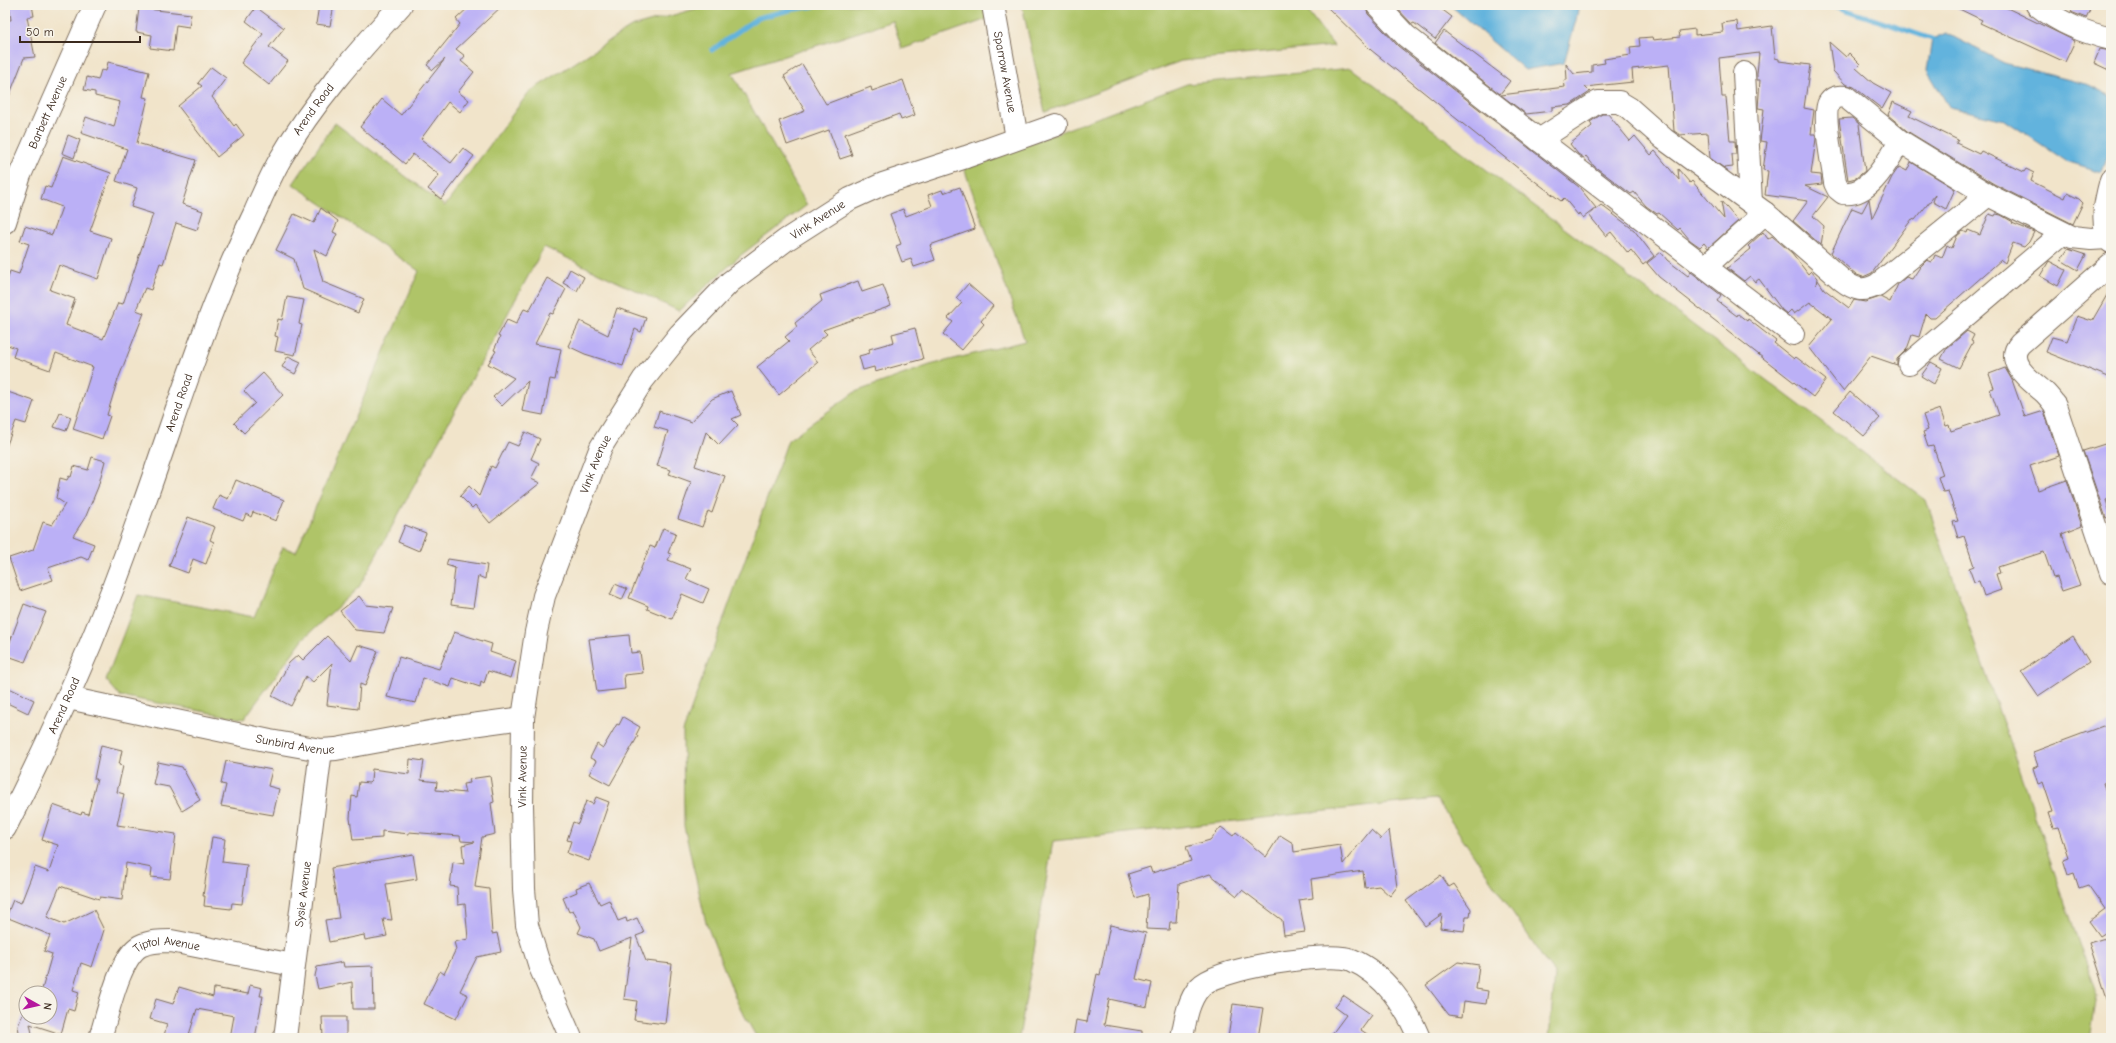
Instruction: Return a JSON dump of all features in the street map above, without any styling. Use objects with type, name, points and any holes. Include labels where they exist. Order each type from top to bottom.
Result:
[{"type":"street","name":"Barbett Avenue","points":[[5,222],[12,172],[95,5]]},
{"type":"street","name":"Arend Road","points":[[5,828],[68,698],[101,619],[137,522],[204,329],[245,232],[280,158],[305,121],[331,87],[401,5]]},
{"type":"street","name":"Sparrow Avenue","points":[[993,5],[1017,138]]},
{"type":"street","points":[[1377,5],[1406,36],[1538,140],[1706,266],[1793,334]]},
{"type":"street","points":[[2037,5],[2055,19],[2087,33],[2111,39]]},
{"type":"street","points":[[1706,266],[1758,208],[1744,73]]},
{"type":"street","points":[[1538,140],[1598,102],[1620,102],[1664,138],[1758,208],[1850,286],[1858,290],[1868,290],[1885,279],[1988,194]]},
{"type":"street","name":"Vink Avenue","points":[[571,1038],[540,966],[527,925],[524,889],[522,805],[523,718],[536,632],[544,596],[601,447],[643,380],[680,334],[730,282],[786,240],[850,199],[883,184],[966,158],[1017,138],[1056,125]]},
{"type":"street","points":[[1900,141],[1988,194],[2063,233],[2081,239],[2110,240],[2105,217],[2106,199],[2111,180]]},
{"type":"street","points":[[1909,364],[2063,233]]},
{"type":"street","points":[[2111,264],[2020,344],[2015,358],[2021,373],[2046,394],[2055,405],[2111,573]]},
{"type":"street","name":"Sunbird Avenue","points":[[68,698],[270,741],[321,750],[336,749],[457,727],[523,718]]},
{"type":"street","name":"Sysie Avenue","points":[[285,1038],[321,750]]},
{"type":"street","name":"Tiptol Avenue","points":[[100,1038],[124,963],[132,952],[141,946],[155,941],[171,941],[293,965]]},
{"type":"street","points":[[1182,1038],[1192,999],[1200,986],[1211,979],[1230,972],[1268,964],[1331,957],[1350,959],[1367,967],[1389,988],[1406,1010],[1419,1038]]},
{"type":"green space","points":[[709,5],[990,5],[993,17],[902,49],[893,21],[732,73],[807,205],[741,255],[679,311],[544,247],[359,587],[303,639],[244,719],[120,696],[106,680],[138,595],[254,617],[283,547],[296,552],[419,271],[293,184],[335,123],[445,206],[529,92],[631,27]]},
{"type":"green space","points":[[1022,5],[1303,5],[1334,46],[1181,61],[1045,112]]},
{"type":"green space","points":[[1351,68],[1926,500],[2097,996],[2090,1038],[1549,1038],[1555,975],[1436,799],[1053,841],[1019,1038],[757,1038],[738,1004],[706,923],[684,826],[683,732],[788,440],[855,392],[930,365],[1025,341],[964,168],[1187,84]]},
{"type":"water","points":[[1450,5],[1579,5],[1564,63],[1525,70]]},
{"type":"water","points":[[1946,33],[2004,63],[2089,85],[2111,96],[2111,148],[2102,172],[2066,161],[2005,120],[1949,107],[1927,70],[1932,39]]},
{"type":"building","points":[[9,5],[32,5],[34,16],[27,17],[35,57],[24,58],[6,104],[5,27],[8,27],[7,20],[11,20]]},
{"type":"building","points":[[319,5],[334,5],[330,26],[316,24]]},
{"type":"building","points":[[471,5],[503,5],[456,49],[465,56],[461,61],[474,72],[458,92],[469,100],[460,112],[448,102],[421,139],[451,163],[463,148],[474,156],[441,199],[428,189],[439,175],[413,154],[405,164],[360,127],[382,99],[401,115],[445,59],[433,70],[427,65],[460,24],[456,19]]},
{"type":"building","points":[[1325,5],[1365,5],[1368,14],[1398,46],[1579,187],[1596,208],[1583,218],[1579,213],[1578,215],[1564,198],[1561,201],[1519,169],[1371,50]]},
{"type":"building","points":[[1394,5],[1436,5],[1452,17],[1435,39],[1414,23],[1412,24]]},
{"type":"building","points":[[1951,5],[2001,5],[2075,41],[2065,62],[1980,23],[1982,20]]},
{"type":"building","points":[[2074,5],[2092,5],[2086,18],[2071,12]]},
{"type":"building","points":[[256,7],[284,28],[269,47],[288,61],[269,85],[241,63],[263,34],[246,21]]},
{"type":"building","points":[[139,8],[191,14],[189,27],[176,25],[173,51],[150,48],[152,35],[136,32]]},
{"type":"building","points":[[1737,21],[1738,31],[1772,26],[1775,58],[1779,59],[1779,61],[1810,65],[1804,108],[1814,110],[1811,134],[1815,134],[1816,139],[1811,174],[1821,175],[1822,184],[1805,186],[1828,197],[1813,216],[1824,226],[1821,245],[1793,221],[1808,201],[1765,195],[1768,171],[1763,170],[1767,142],[1760,141],[1764,109],[1758,108],[1760,80],[1757,80],[1757,74],[1759,53],[1719,58],[1722,97],[1726,97],[1730,141],[1735,141],[1736,154],[1732,154],[1733,167],[1724,168],[1710,158],[1708,133],[1680,135],[1674,131],[1669,65],[1632,69],[1633,82],[1585,87],[1590,92],[1570,105],[1552,107],[1552,111],[1526,114],[1501,95],[1565,87],[1564,80],[1567,80],[1566,64],[1574,74],[1592,72],[1592,65],[1605,63],[1604,59],[1631,55],[1630,47],[1640,46],[1639,38],[1652,37],[1653,40],[1680,37],[1679,31],[1695,29],[1695,35],[1723,32],[1722,23]]},
{"type":"building","points":[[1444,31],[1510,81],[1500,94],[1435,43]]},
{"type":"building","points":[[1829,42],[1846,57],[1849,53],[1860,64],[1856,68],[1873,83],[1891,93],[1882,109],[1854,87],[1845,84],[1833,71]]},
{"type":"building","points":[[2100,49],[2111,51],[2111,71],[2094,63]]},
{"type":"building","points":[[108,62],[149,72],[143,97],[148,98],[137,143],[196,160],[182,204],[203,211],[197,230],[176,223],[163,264],[160,263],[151,290],[145,288],[136,310],[144,313],[117,382],[107,415],[110,416],[102,439],[73,429],[93,367],[56,353],[50,370],[13,357],[16,348],[5,344],[5,287],[10,271],[19,274],[29,244],[20,241],[25,226],[52,235],[62,207],[41,199],[45,186],[51,188],[63,156],[111,173],[90,231],[111,238],[98,279],[59,265],[50,290],[75,299],[66,325],[103,339],[118,303],[123,304],[153,214],[131,207],[137,188],[116,181],[127,149],[81,133],[86,117],[114,127],[120,102],[95,96],[95,92],[84,90],[87,77],[98,80],[101,70],[106,71]]},
{"type":"building","points":[[802,64],[826,104],[871,87],[872,91],[903,80],[915,115],[901,120],[899,114],[845,134],[852,155],[840,159],[829,130],[787,145],[779,121],[805,111],[784,76]]},
{"type":"building","points":[[211,67],[226,78],[212,97],[234,126],[236,124],[244,135],[217,157],[178,106],[202,86],[198,83]]},
{"type":"building","points":[[1893,102],[1912,111],[1909,116],[1958,140],[1956,143],[1979,154],[1981,151],[2024,172],[2026,169],[2034,173],[2031,181],[2065,198],[2067,193],[2079,199],[2083,203],[2073,224],[1994,184],[1907,131],[1888,115]]},
{"type":"building","points":[[1602,114],[1608,114],[1630,141],[1635,136],[1651,155],[1655,151],[1679,180],[1678,169],[1690,183],[1692,181],[1724,219],[1721,201],[1738,221],[1708,248],[1704,243],[1700,247],[1690,240],[1680,228],[1678,230],[1659,213],[1657,214],[1646,206],[1634,192],[1631,194],[1594,166],[1586,156],[1584,158],[1578,154],[1570,144],[1592,126],[1590,122]]},
{"type":"building","points":[[1852,118],[1859,124],[1865,171],[1856,178],[1848,180],[1839,119]]},
{"type":"building","points":[[68,135],[80,140],[74,158],[62,153]]},
{"type":"building","points":[[1911,162],[1955,189],[1946,209],[1933,202],[1935,195],[1915,220],[1912,219],[1872,273],[1863,277],[1857,275],[1831,253],[1852,208],[1862,212],[1869,199],[1872,219],[1892,177],[1899,167],[1907,171]]},
{"type":"building","points":[[960,187],[975,229],[930,245],[935,260],[914,267],[911,259],[902,262],[896,246],[901,244],[890,214],[903,209],[906,216],[932,206],[928,195],[942,190],[943,193]]},
{"type":"building","points":[[1601,205],[1634,230],[1654,256],[1643,265],[1631,250],[1628,253],[1611,232],[1606,236],[1589,215]]},
{"type":"building","points":[[321,208],[338,221],[333,232],[337,234],[327,256],[314,249],[323,282],[364,299],[358,313],[303,289],[294,259],[276,250],[294,214],[314,223]]},
{"type":"building","points":[[1989,214],[1995,216],[1996,214],[2001,215],[2013,222],[2012,223],[2034,232],[2029,242],[2024,247],[2013,243],[2005,263],[2001,260],[1935,318],[1930,318],[1926,314],[1919,337],[1912,335],[1907,349],[1897,359],[1897,365],[1871,356],[1843,391],[1809,347],[1832,319],[1810,302],[1794,314],[1791,310],[1787,314],[1782,310],[1759,279],[1755,282],[1750,276],[1744,281],[1727,268],[1751,249],[1748,246],[1763,232],[1768,239],[1772,236],[1792,253],[1808,274],[1811,271],[1817,278],[1816,285],[1818,280],[1824,289],[1849,308],[1854,300],[1865,302],[1880,297],[1890,302],[1898,284],[1906,277],[1912,279],[1927,260],[1932,262],[1935,255],[1942,258],[1947,245],[1952,248],[1957,236],[1963,231],[1967,233],[1968,230],[1980,235]]},
{"type":"building","points":[[2068,249],[2086,255],[2078,270],[2061,260]]},
{"type":"building","points":[[1661,252],[1667,260],[1688,276],[1691,272],[1721,295],[1717,301],[1737,316],[1738,314],[1747,321],[1748,319],[1776,341],[1774,343],[1794,359],[1796,357],[1826,380],[1813,397],[1659,277],[1647,263]]},
{"type":"building","points":[[2049,261],[2066,270],[2058,286],[2040,276]]},
{"type":"building","points":[[570,269],[584,277],[577,291],[563,283]]},
{"type":"building","points":[[547,278],[566,289],[553,314],[550,313],[535,344],[561,349],[555,380],[550,379],[543,415],[522,411],[528,381],[502,406],[493,397],[514,378],[488,364],[496,351],[494,350],[500,337],[498,336],[507,320],[516,324],[524,309],[529,311]]},
{"type":"building","points":[[858,281],[862,292],[883,285],[891,306],[823,330],[827,334],[808,350],[818,362],[779,395],[757,367],[789,341],[785,337],[797,327],[795,323],[822,301],[820,295]]},
{"type":"building","points":[[968,284],[993,306],[981,321],[984,324],[962,350],[943,334],[953,322],[948,318],[962,303],[956,298]]},
{"type":"building","points":[[2111,288],[2111,378],[2046,352],[2052,337],[2067,341],[2077,316],[2092,321]]},
{"type":"building","points":[[287,297],[304,300],[299,324],[302,325],[295,355],[275,351],[278,337],[275,336],[278,319],[282,320]]},
{"type":"building","points":[[617,308],[646,318],[641,332],[635,329],[623,366],[585,354],[568,346],[580,321],[608,335]]},
{"type":"building","points":[[915,328],[923,359],[875,372],[874,367],[863,370],[859,356],[870,353],[869,349],[894,342],[892,334]]},
{"type":"building","points":[[1967,331],[1974,335],[1971,341],[1973,342],[1959,368],[1941,359],[1947,348]]},
{"type":"building","points":[[288,356],[301,362],[295,374],[282,367]]},
{"type":"building","points":[[1931,362],[1942,368],[1934,384],[1921,376]]},
{"type":"building","points":[[2005,368],[2012,380],[2025,417],[2044,411],[2059,456],[2030,466],[2038,490],[2067,480],[2082,526],[2062,534],[2080,585],[2062,591],[2057,577],[2053,578],[2044,552],[1998,567],[2000,573],[1996,574],[2001,590],[1984,596],[1979,581],[1974,582],[1969,568],[1974,566],[1964,536],[1958,538],[1953,522],[1958,521],[1948,491],[1943,492],[1938,477],[1943,475],[1933,446],[1928,447],[1923,432],[1928,430],[1923,415],[1940,409],[1946,426],[1949,425],[1951,431],[1999,415],[1990,389],[1994,388],[1989,374]]},
{"type":"building","points":[[263,373],[283,395],[244,433],[234,423],[255,403],[244,391]]},
{"type":"building","points":[[5,391],[34,401],[26,424],[16,421],[6,447]]},
{"type":"building","points":[[731,391],[741,415],[732,419],[738,425],[719,445],[706,432],[695,466],[725,476],[712,513],[708,511],[702,527],[678,519],[691,482],[669,474],[671,470],[657,466],[668,431],[654,427],[659,411],[691,422],[712,399]]},
{"type":"building","points":[[1850,392],[1880,418],[1864,436],[1834,411]]},
{"type":"building","points":[[60,413],[71,417],[66,431],[54,427]]},
{"type":"building","points":[[525,432],[540,439],[531,459],[539,463],[531,479],[540,483],[490,523],[475,505],[472,508],[460,496],[469,486],[479,496],[491,466],[495,468],[508,442],[518,446]]},
{"type":"building","points":[[2111,442],[2111,499],[2106,500],[2111,516],[2106,518],[2083,451]]},
{"type":"building","points":[[92,457],[105,461],[98,487],[86,516],[73,536],[94,544],[88,560],[81,557],[48,568],[53,580],[20,591],[9,558],[33,550],[43,522],[52,525],[65,504],[56,498],[60,478],[67,480],[69,476],[71,477],[74,466],[88,470]]},
{"type":"building","points":[[236,480],[284,500],[276,521],[253,512],[251,517],[246,514],[243,521],[213,509],[219,495],[228,499]]},
{"type":"building","points":[[188,517],[215,527],[210,540],[214,542],[206,564],[193,559],[188,573],[169,566]]},
{"type":"building","points":[[405,525],[426,533],[419,551],[398,542]]},
{"type":"building","points":[[663,528],[676,533],[668,553],[671,554],[668,560],[691,569],[686,579],[709,589],[703,603],[682,594],[672,619],[647,609],[648,606],[629,598],[650,546],[655,548]]},
{"type":"building","points":[[448,559],[487,565],[485,579],[478,576],[473,608],[451,605],[455,568],[446,565]]},
{"type":"building","points":[[615,584],[627,589],[622,600],[610,595]]},
{"type":"building","points":[[359,596],[366,605],[393,608],[384,633],[355,630],[340,611]]},
{"type":"building","points":[[24,604],[46,612],[25,662],[5,655]]},
{"type":"building","points":[[454,632],[492,644],[490,652],[516,661],[511,678],[488,671],[484,683],[481,681],[480,687],[453,678],[450,687],[423,678],[416,703],[387,697],[399,657],[439,669]]},
{"type":"building","points":[[629,635],[631,653],[640,652],[643,673],[624,675],[625,689],[597,692],[589,639]]},
{"type":"building","points":[[327,636],[351,661],[358,645],[378,651],[365,686],[360,684],[358,709],[327,705],[332,663],[313,682],[306,676],[291,706],[272,696],[289,663],[298,655],[303,660]]},
{"type":"building","points":[[2073,636],[2089,662],[2038,696],[2021,671]]},
{"type":"building","points":[[5,686],[34,700],[28,713],[5,702]]},
{"type":"building","points":[[623,717],[640,727],[636,735],[638,736],[610,785],[589,774],[596,761],[590,758],[597,744],[603,748],[617,724],[619,725]]},
{"type":"building","points":[[2111,723],[2111,781],[2103,783],[2111,807],[2111,929],[2100,936],[2089,921],[2105,909],[2088,885],[2079,888],[2074,873],[2068,875],[2063,859],[2068,857],[2058,827],[2053,828],[2048,813],[2053,812],[2043,782],[2038,784],[2033,768],[2038,766],[2033,752]]},
{"type":"building","points":[[101,745],[122,750],[119,765],[123,766],[117,792],[124,794],[117,825],[176,834],[170,879],[151,877],[152,868],[126,863],[122,900],[100,897],[99,899],[60,886],[47,917],[64,924],[94,910],[104,930],[92,967],[81,963],[73,990],[79,992],[74,1011],[68,1009],[61,1034],[33,1025],[58,1025],[58,985],[43,985],[52,954],[44,951],[50,935],[6,917],[13,900],[21,903],[35,867],[49,872],[58,845],[42,840],[53,805],[81,815],[82,812],[88,814],[97,779],[94,779]]},
{"type":"building","points":[[410,759],[424,761],[421,780],[437,782],[436,790],[465,793],[463,784],[470,783],[469,779],[490,776],[494,802],[491,803],[495,834],[482,837],[475,887],[489,889],[492,934],[497,933],[501,952],[477,957],[460,991],[468,995],[456,1019],[424,1004],[440,971],[444,974],[456,949],[454,942],[468,939],[465,904],[458,905],[457,887],[450,886],[453,862],[464,864],[462,845],[475,842],[461,841],[460,836],[409,832],[409,834],[382,831],[382,838],[353,840],[350,818],[352,796],[357,797],[359,782],[369,783],[371,781],[372,769],[409,774]]},
{"type":"building","points":[[226,761],[272,770],[268,786],[279,789],[273,815],[221,806],[226,785],[221,784]]},
{"type":"building","points":[[158,762],[182,767],[200,800],[182,811],[169,787],[153,784]]},
{"type":"building","points":[[596,797],[609,802],[589,861],[567,853],[571,841],[567,840],[573,822],[578,824],[586,801],[593,804]]},
{"type":"building","points":[[1221,827],[1233,836],[1236,832],[1266,857],[1280,835],[1293,843],[1294,852],[1340,845],[1343,864],[1371,830],[1381,839],[1389,830],[1397,887],[1390,896],[1379,886],[1365,888],[1363,871],[1311,879],[1313,898],[1299,900],[1305,932],[1284,935],[1282,920],[1242,890],[1237,896],[1210,874],[1179,884],[1176,922],[1170,922],[1169,930],[1146,929],[1148,894],[1135,898],[1128,874],[1150,867],[1152,873],[1191,861],[1186,847],[1210,840]]},
{"type":"building","points":[[212,837],[225,839],[222,862],[247,865],[242,904],[232,903],[231,909],[204,906],[205,896],[203,896]]},
{"type":"building","points":[[413,854],[417,879],[386,884],[392,920],[383,919],[387,936],[365,940],[364,935],[329,942],[325,920],[339,918],[331,868]]},
{"type":"building","points":[[1441,875],[1449,887],[1454,884],[1471,909],[1470,917],[1466,917],[1464,931],[1440,928],[1442,914],[1425,926],[1406,901]]},
{"type":"building","points":[[589,883],[600,904],[609,900],[618,921],[626,918],[627,922],[637,918],[644,933],[636,936],[646,961],[672,964],[665,1024],[634,1020],[637,1001],[624,999],[632,938],[599,951],[594,939],[578,933],[581,927],[573,910],[569,912],[563,898],[577,892],[576,888]]},
{"type":"building","points":[[1110,925],[1146,933],[1136,979],[1152,983],[1147,1007],[1109,999],[1104,1025],[1142,1031],[1142,1038],[1073,1038],[1076,1020],[1087,1022],[1097,974],[1100,975]]},
{"type":"building","points":[[2108,937],[2111,947],[2111,1001],[2108,1001],[2089,943]]},
{"type":"building","points":[[343,962],[344,967],[373,966],[374,1009],[353,1009],[352,982],[318,989],[315,976],[317,967]]},
{"type":"building","points":[[1458,962],[1479,965],[1476,989],[1488,991],[1486,1004],[1464,1001],[1462,1017],[1449,1015],[1426,985]]},
{"type":"building","points":[[250,985],[262,988],[260,996],[263,996],[255,1038],[230,1038],[234,1016],[197,1009],[188,1038],[164,1036],[167,1024],[150,1019],[156,999],[173,1004],[179,987],[213,997],[214,988],[248,994]]},
{"type":"building","points":[[1343,995],[1372,1015],[1361,1030],[1373,1038],[1329,1038],[1346,1015],[1335,1007]]},
{"type":"building","points":[[1233,1004],[1263,1008],[1258,1038],[1228,1038]]},
{"type":"building","points":[[322,1017],[346,1017],[346,1038],[323,1038]]},
{"type":"building","points":[[30,1025],[33,1038],[20,1038],[18,1026]]},
{"type":"waterway","points":[[712,50],[757,18],[820,5]]},
{"type":"waterway","points":[[1832,5],[1932,39]]}]
